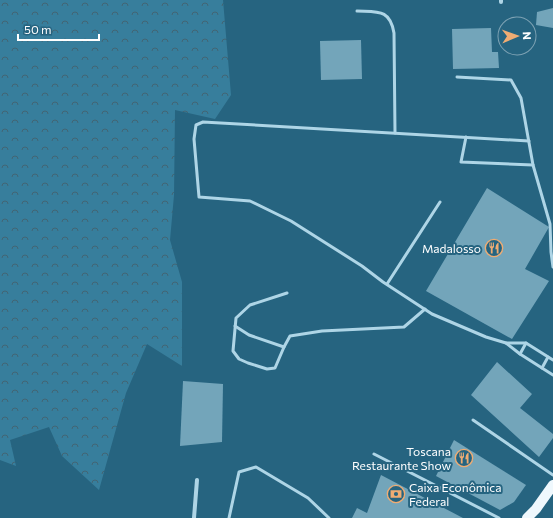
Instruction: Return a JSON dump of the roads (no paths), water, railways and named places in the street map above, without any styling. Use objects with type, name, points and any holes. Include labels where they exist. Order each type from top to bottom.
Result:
[{"type":"main road","points":[[527,518],[536,509],[553,485]]},
{"type":"street","points":[[194,518],[197,480]]},
{"type":"lane","points":[[357,11],[380,12],[387,16],[392,23],[394,33],[395,133]]},
{"type":"lane","points":[[457,77],[511,80],[521,98],[533,165],[550,224],[550,252],[553,267]]},
{"type":"lane","points":[[529,141],[203,122],[196,125],[194,139],[199,197],[250,201],[291,221],[362,266],[432,314],[486,337],[506,343],[526,344],[553,360]]},
{"type":"lane","points":[[466,137],[462,162],[533,165]]},
{"type":"lane","points":[[387,284],[440,202]]},
{"type":"lane","points":[[287,293],[250,305],[236,318],[233,351],[239,359],[267,369],[275,368],[290,336],[322,331],[404,327],[425,309]]},
{"type":"lane","points":[[235,326],[249,335],[284,347]]},
{"type":"lane","points":[[506,343],[520,354],[553,375]]},
{"type":"lane","points":[[520,354],[526,344]]},
{"type":"lane","points":[[542,368],[548,357]]},
{"type":"lane","points":[[473,420],[553,476]]},
{"type":"lane","points":[[374,454],[499,518]]},
{"type":"lane","points":[[229,518],[239,472],[256,467],[308,498],[329,518]]},
{"type":"place","name":"Madalosso","points":[[494,248]]},
{"type":"place","name":"Toscana Restaurante Show","points":[[464,458]]},
{"type":"place","name":"Caixa Econômica Federal","points":[[396,494]]}]
